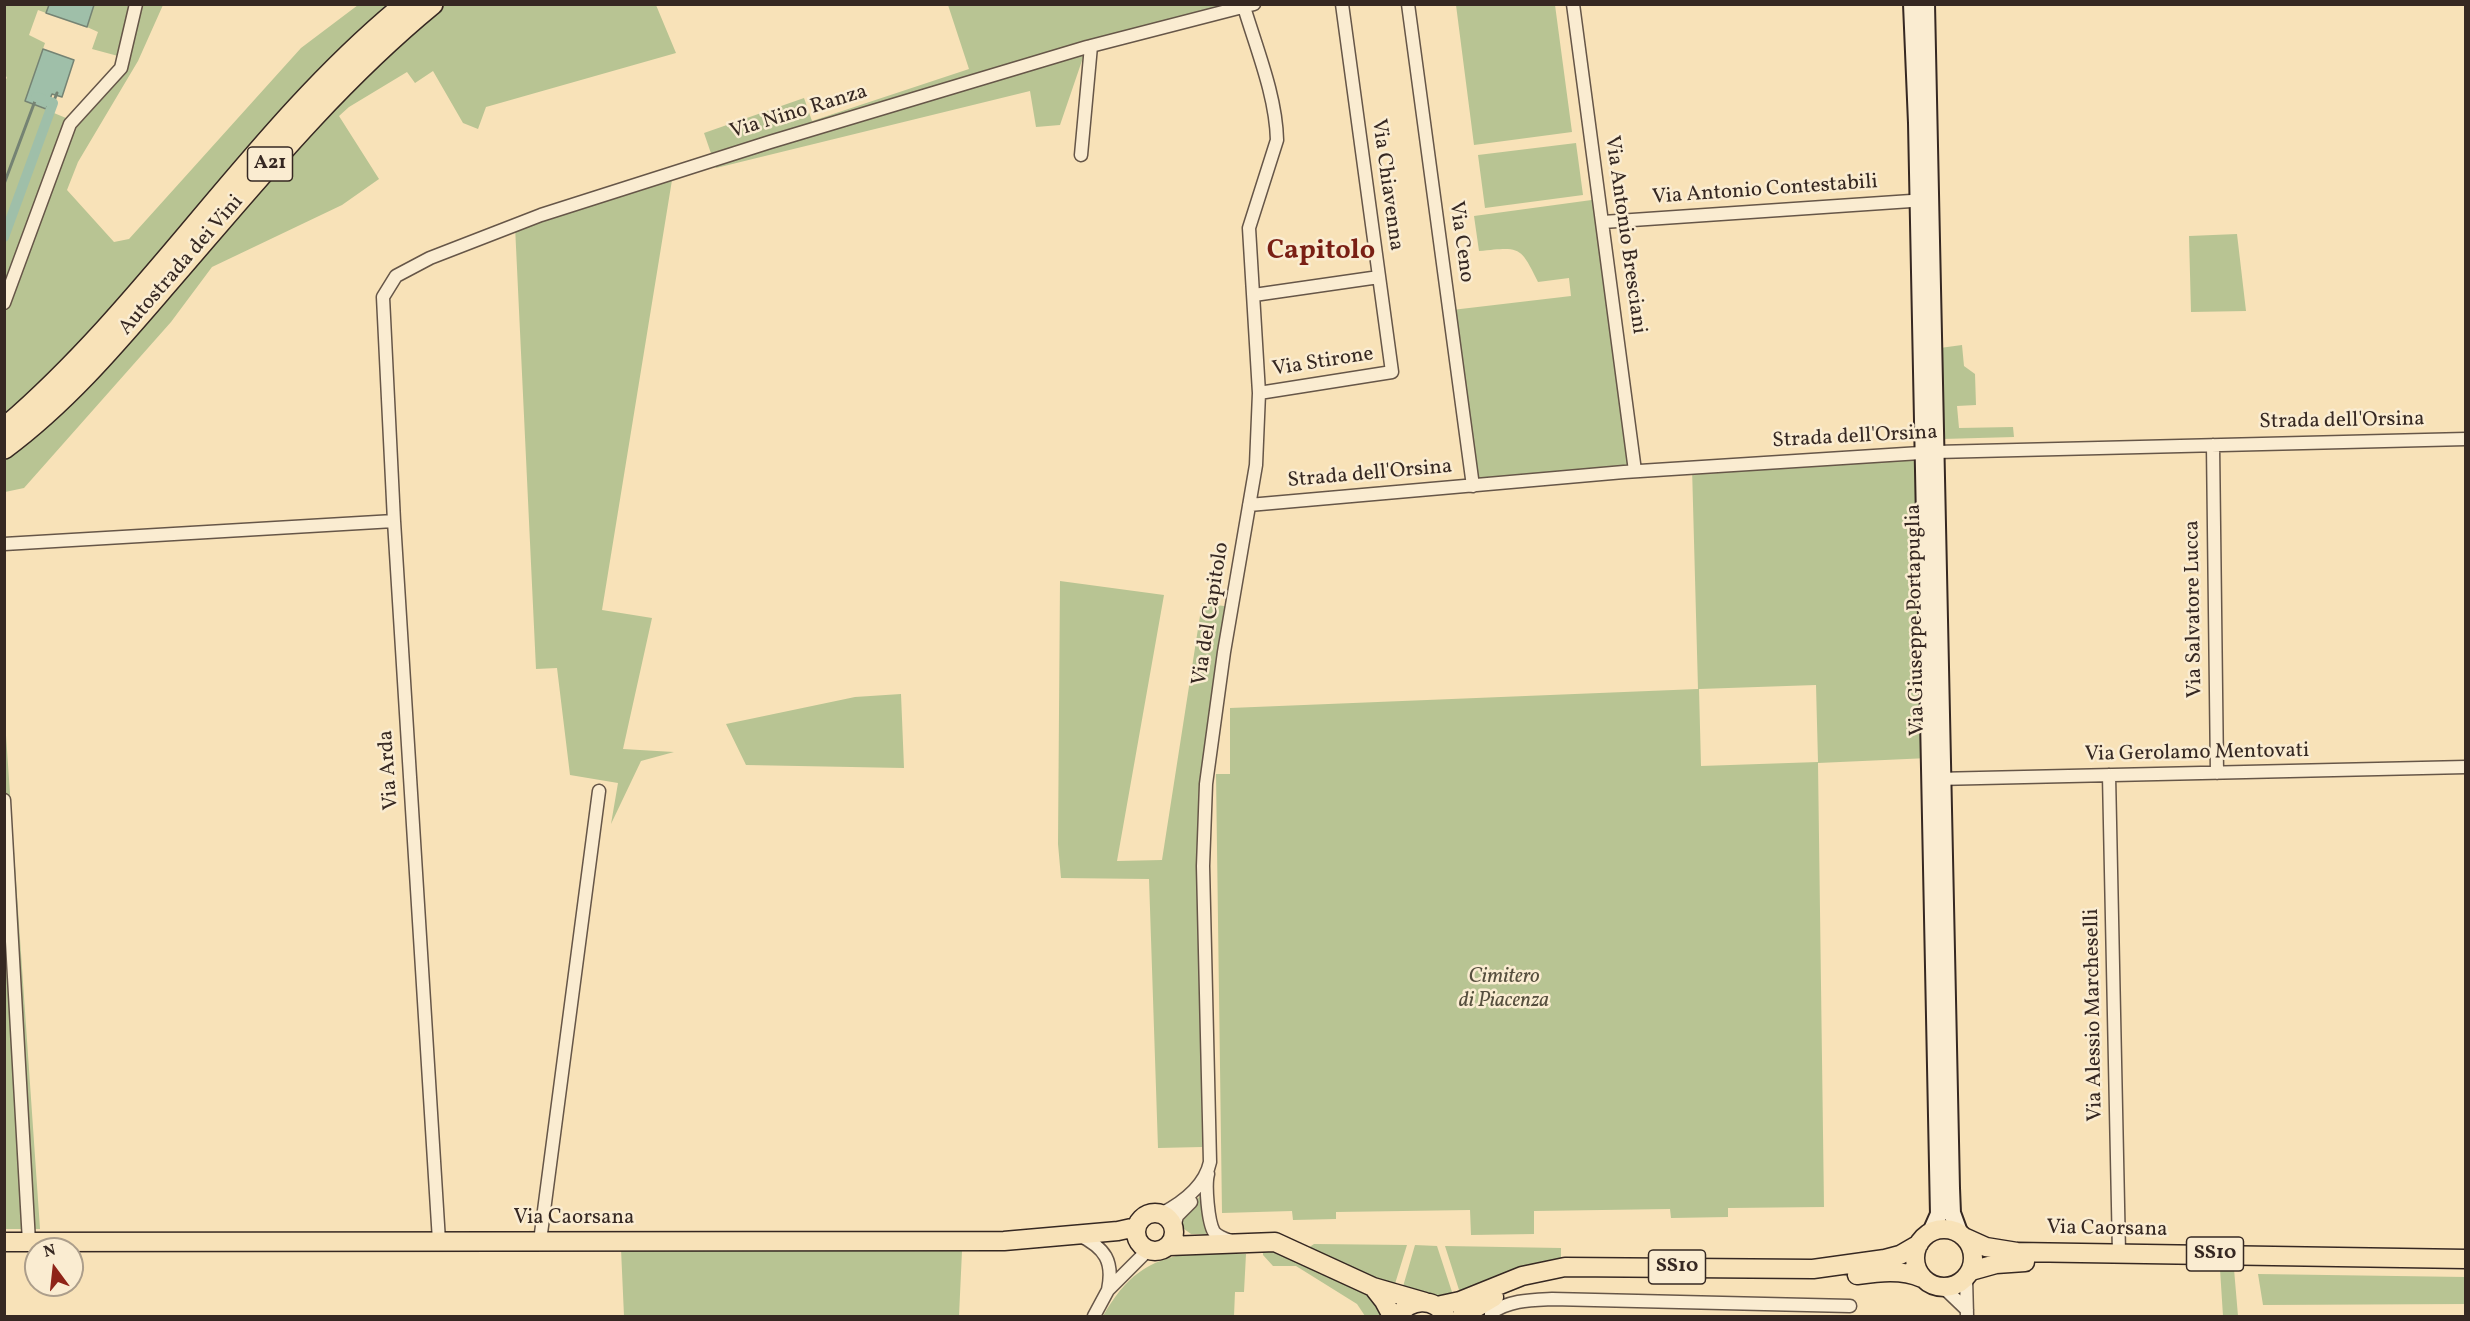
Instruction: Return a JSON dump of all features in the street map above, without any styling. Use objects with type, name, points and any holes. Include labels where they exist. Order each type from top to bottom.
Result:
[{"type":"highway","name":"Autostrada dei Vini","points":[[4,448],[46,414],[310,94],[406,4]]},
{"type":"highway","name":"Autostrada dei Vini","points":[[4,429],[118,328],[358,69],[432,4]]},
{"type":"main road","name":"Via Giuseppe Portapuglia","points":[[1912,4],[1924,200]]},
{"type":"main road","name":"Via Giuseppe Portapuglia","points":[[1925,1238],[1939,1214],[1936,779],[1924,200],[1926,4]]},
{"type":"main road","name":"Via Giuseppe Portapuglia","points":[[1936,779],[1952,1213],[1963,1235]]},
{"type":"main road","points":[[1118,1231],[1131,1235],[1145,1248],[1157,1251],[1172,1236],[1172,1222],[1161,1214],[1143,1216],[1136,1227],[1136,1234],[1145,1248]]},
{"type":"main road","name":"Via Caorsana","points":[[15,1242],[1004,1241],[1118,1231],[1136,1227]]},
{"type":"main road","name":"SS10","points":[[1398,1317],[1410,1305],[1436,1308],[1460,1301],[1522,1276],[1564,1267],[1813,1269],[1900,1255],[1925,1238],[1950,1229],[1963,1235]]},
{"type":"main road","name":"Via Caorsana","points":[[1963,1235],[1986,1247],[2008,1251],[2466,1259]]},
{"type":"main road","points":[[1963,1235],[1974,1254],[1969,1275]]},
{"type":"main road","points":[[1172,1236],[1226,1243],[1275,1242],[1373,1287],[1436,1308]]},
{"type":"main road","points":[[1923,1278],[1915,1262],[1925,1238]]},
{"type":"main road","name":"Via Caorsana","points":[[1969,1275],[1996,1264],[2033,1262],[2466,1269]]},
{"type":"main road","name":"SS10","points":[[1462,1317],[1493,1297],[1565,1277],[1815,1280],[1894,1272],[1913,1274],[1923,1278],[1929,1284],[1944,1288],[1960,1284],[1969,1275]]},
{"type":"main road","points":[[1373,1287],[1384,1300],[1392,1317]]},
{"type":"street","points":[[4,303],[70,124],[121,68],[136,4]]},
{"type":"street","name":"Via Chiavenna","points":[[1342,4],[1392,372]]},
{"type":"street","name":"Via Ceno","points":[[1408,4],[1473,486]]},
{"type":"street","name":"Via Antonio Bresciani","points":[[1573,4],[1635,471]]},
{"type":"street","name":"Via Nino Ranza","points":[[384,297],[396,276],[430,258],[541,216],[770,142],[1091,46],[1249,6]]},
{"type":"street","name":"Via del Capitolo","points":[[1226,1243],[1214,1231],[1206,1175],[1207,959],[1203,866],[1206,784],[1224,652],[1256,465],[1259,393],[1250,228],[1276,140],[1276,126],[1249,6]]},
{"type":"street","points":[[1081,154],[1091,46]]},
{"type":"street","name":"Via Antonio Contestabili","points":[[1603,222],[1924,200]]},
{"type":"street","points":[[1254,295],[1379,277]]},
{"type":"street","name":"Via Arda","points":[[384,297],[394,521],[439,1241]]},
{"type":"street","name":"Via Stirone","points":[[1259,393],[1392,372]]},
{"type":"street","name":"Strada dell'Orsina","points":[[1249,505],[1635,471],[1929,453],[2466,439]]},
{"type":"street","name":"Via Salvatore Lucca","points":[[2213,445],[2217,773]]},
{"type":"street","points":[[4,544],[394,521]]},
{"type":"street","name":"Via Gerolamo Mentovati","points":[[1936,779],[2466,767]]},
{"type":"street","name":"Via Alessio Marcheselli","points":[[2109,775],[2120,1253]]},
{"type":"street","points":[[540,1241],[598,791]]},
{"type":"street","points":[[4,800],[15,1242]]},
{"type":"street","points":[[1161,1214],[1179,1205],[1206,1175]]},
{"type":"street","points":[[1172,1236],[1177,1216],[1206,1175]]},
{"type":"street","points":[[1078,1235],[1094,1243],[1104,1254],[1111,1276],[1108,1290]]},
{"type":"street","points":[[1094,1317],[1108,1290],[1145,1248]]},
{"type":"street","points":[[1967,1313],[1969,1275]]},
{"type":"street","points":[[1944,1288],[1967,1313]]},
{"type":"street","points":[[1491,1317],[1491,1313],[1503,1305],[1525,1300],[1552,1299],[1850,1306]]},
{"type":"green space","points":[[5,5],[49,5],[46,13],[38,10],[29,35],[45,43],[25,101],[66,118],[115,67],[118,56],[92,49],[98,32],[87,27],[94,5],[163,5],[138,61],[78,162],[67,190],[114,242],[129,239],[301,48],[358,5],[656,5],[676,53],[486,107],[478,129],[463,123],[433,71],[415,83],[407,72],[349,107],[339,116],[379,179],[342,205],[212,267],[171,322],[24,488],[5,492],[4,81],[7,78],[4,72]]},
{"type":"green space","points":[[948,5],[1252,5],[1087,46],[1060,125],[1036,127],[1030,91],[716,168],[704,133],[804,98],[812,121],[969,69]]},
{"type":"green space","points":[[1456,5],[1555,5],[1572,132],[1474,145]]},
{"type":"green space","points":[[1576,143],[1583,195],[1485,208],[1478,155]]},
{"type":"green space","points":[[672,180],[602,610],[652,618],[623,749],[674,752],[641,761],[611,824],[618,783],[570,775],[557,668],[536,669],[515,226],[536,215]]},
{"type":"green space","points":[[1599,199],[1634,471],[1473,486],[1452,310],[1571,296],[1569,278],[1538,282],[1527,261],[1517,251],[1503,249],[1479,251],[1474,216]]},
{"type":"green space","points":[[2237,234],[2246,311],[2191,312],[2189,236]]},
{"type":"green space","points":[[1962,345],[1964,366],[1975,374],[1976,405],[1957,406],[1959,428],[2013,427],[2014,437],[1942,439],[1940,348]]},
{"type":"green space","name":"Cimitero di Piacenza","points":[[1922,453],[1929,758],[1818,763],[1824,1207],[1728,1208],[1728,1217],[1671,1218],[1670,1209],[1534,1211],[1534,1234],[1471,1235],[1470,1210],[1336,1212],[1336,1219],[1293,1220],[1292,1211],[1222,1213],[1216,774],[1230,774],[1230,708],[1698,689],[1692,467]],"holes":[[[1816,685],[1818,762],[1701,766],[1699,689]]]},
{"type":"green space","points":[[1060,581],[1164,595],[1117,861],[1162,860],[1202,603],[1231,607],[1200,861],[1202,1147],[1158,1148],[1149,879],[1061,878],[1058,844]]},
{"type":"green space","points":[[901,694],[904,768],[746,765],[726,724],[855,697]]},
{"type":"green space","points":[[5,721],[40,1229],[5,1229]]},
{"type":"green space","points":[[1205,1190],[1206,1234],[1191,1234],[1180,1226],[1182,1217]]},
{"type":"green space","points":[[1314,1244],[1407,1245],[1394,1287],[1308,1248]]},
{"type":"green space","points":[[1415,1245],[1437,1246],[1453,1295],[1434,1297],[1402,1290]]},
{"type":"green space","points":[[1445,1246],[1561,1248],[1561,1261],[1460,1293]]},
{"type":"green space","points":[[621,1249],[962,1251],[959,1316],[624,1316]]},
{"type":"green space","points":[[1263,1250],[1275,1251],[1361,1289],[1377,1301],[1374,1303],[1382,1316],[1365,1316],[1357,1304],[1296,1266],[1273,1266],[1263,1255]]},
{"type":"green space","points":[[1191,1253],[1246,1254],[1244,1292],[1235,1292],[1234,1316],[1103,1316],[1120,1291],[1138,1273],[1161,1260]]},
{"type":"green space","points":[[2220,1269],[2234,1269],[2238,1316],[2223,1316]]},
{"type":"green space","points":[[2258,1274],[2465,1277],[2465,1304],[2263,1305]]},
{"type":"shaded area","points":[[49,4],[94,5],[87,27],[46,13]]},
{"type":"shaded area","points":[[43,49],[74,60],[62,97],[52,94],[46,109],[25,101]]},
{"type":"waterway","points":[[53,103],[57,93]]},
{"type":"waterway","points":[[4,237],[53,103],[36,97]]},
{"type":"waterway","points":[[4,184],[35,101]]},
{"type":"district","name":"Capitolo","points":[[1321,253]]}]
